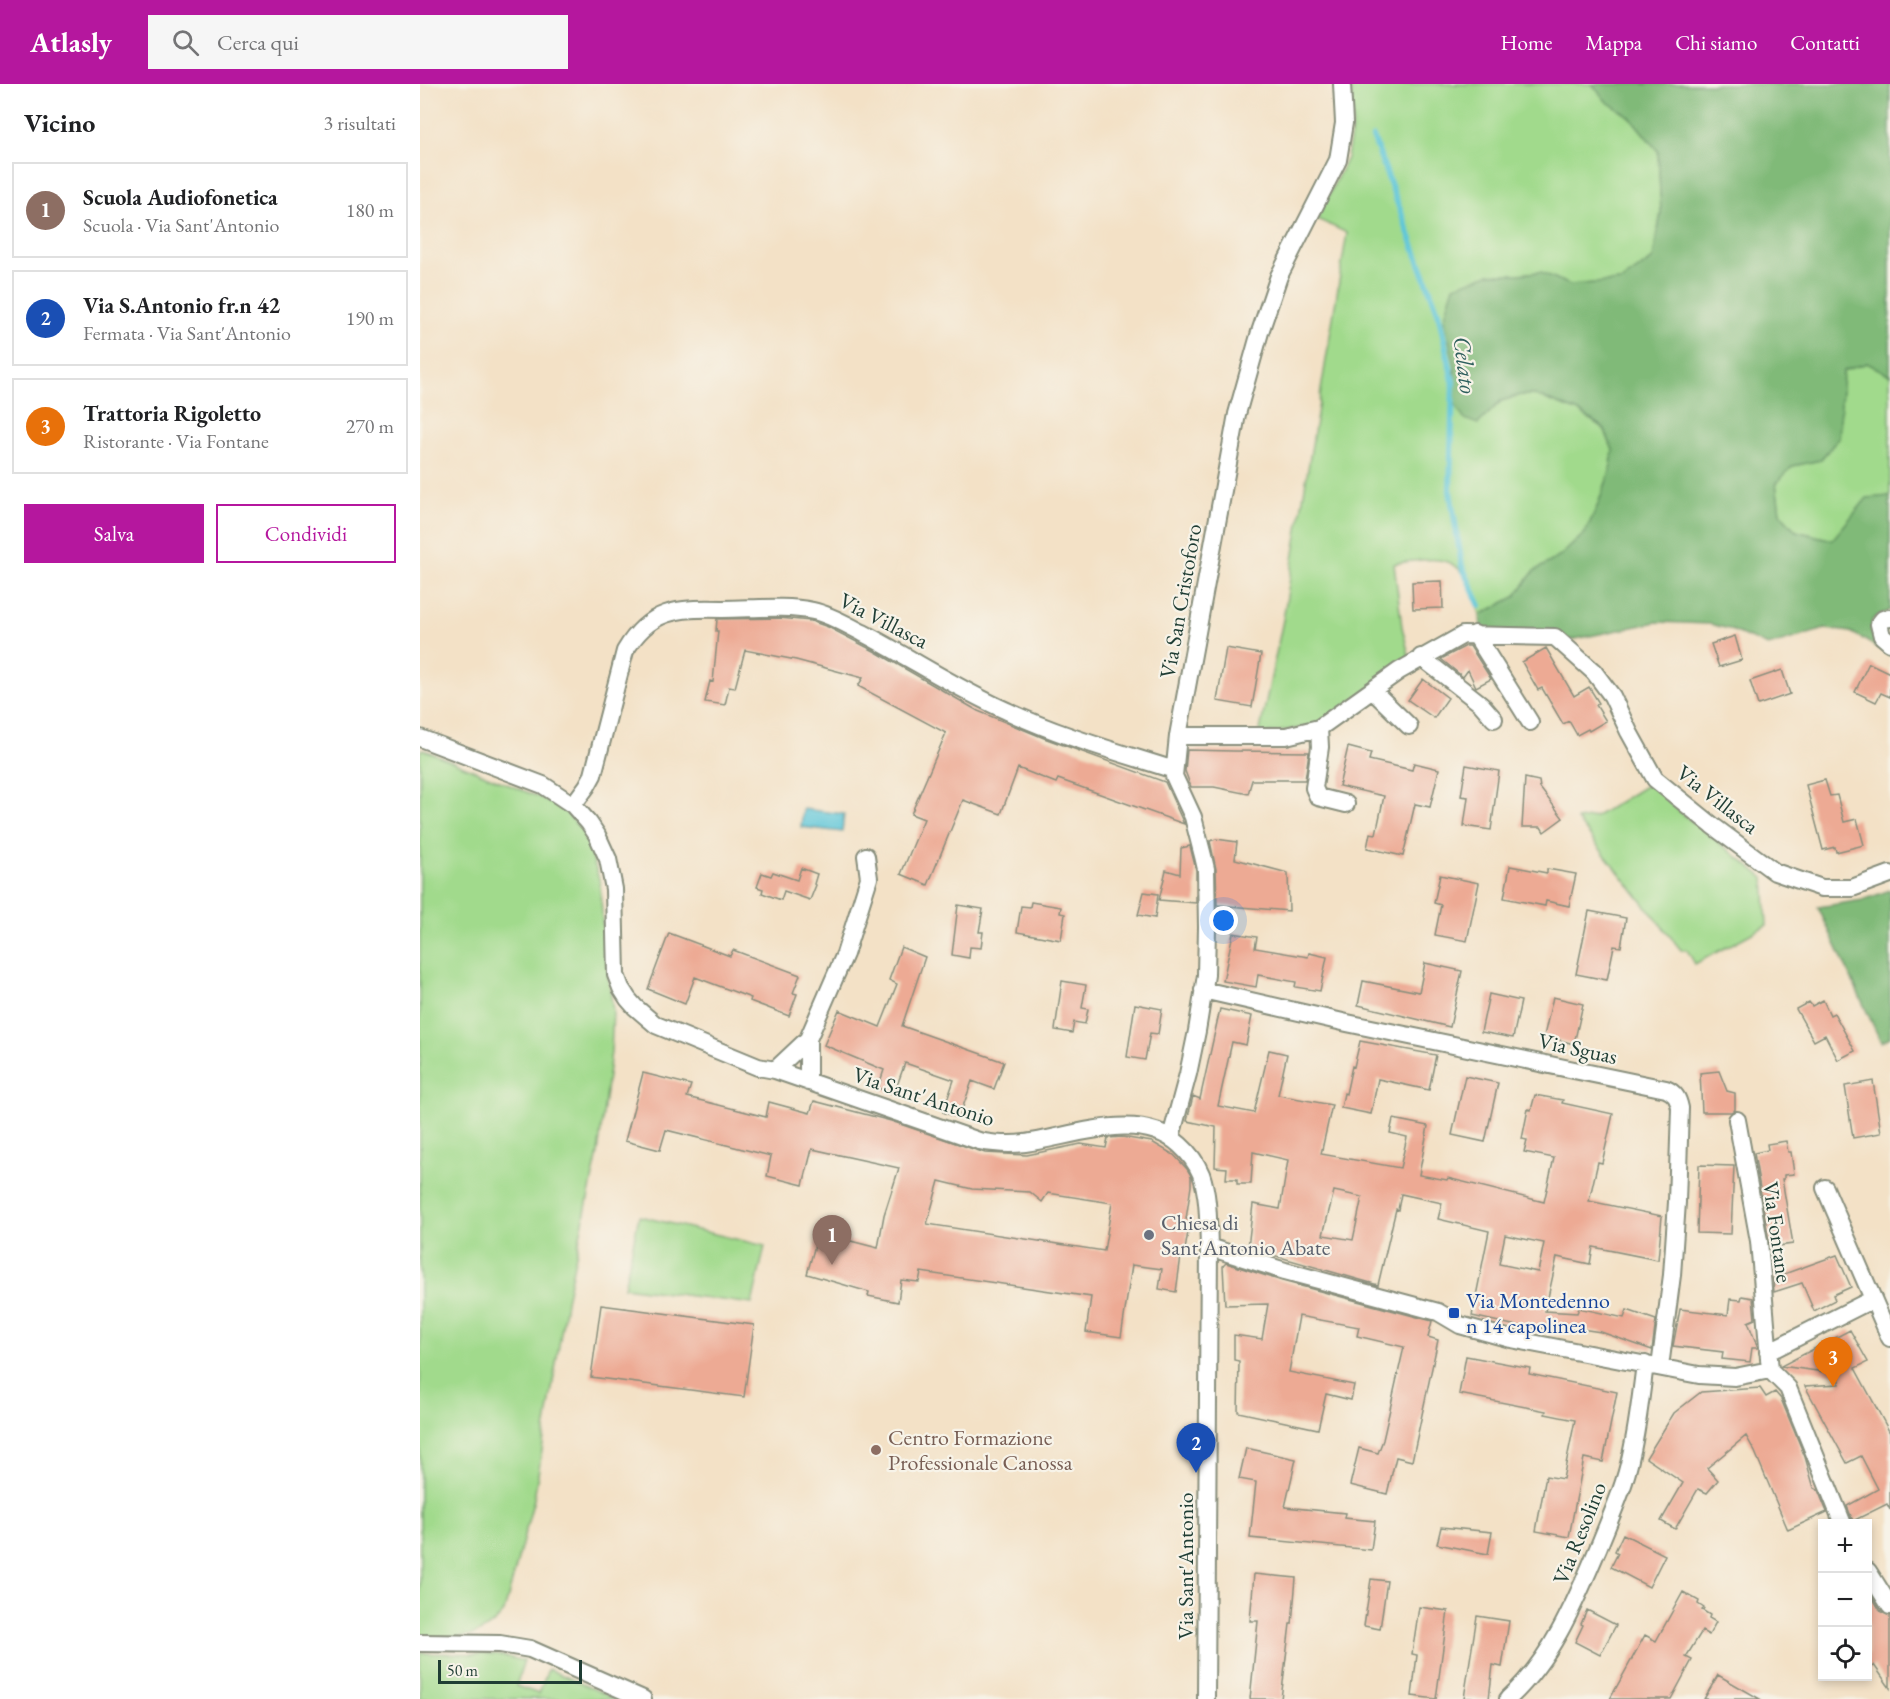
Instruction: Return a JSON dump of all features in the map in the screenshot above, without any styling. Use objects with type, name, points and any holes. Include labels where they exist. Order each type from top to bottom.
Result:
[{"type":"street","name":"Via San Cristoforo","points":[[1171,1137],[1188,1074],[1206,975],[1208,927],[1206,869],[1193,817],[1176,781],[1174,770],[1178,736],[1237,414],[1260,332],[1279,276],[1338,160],[1344,123],[1342,84]]},
{"type":"street","name":"Via Villasca","points":[[573,805],[593,775],[625,651],[644,626],[653,619],[671,611],[690,609],[794,609],[823,614],[879,641],[1000,709],[1032,723],[1174,770]]},
{"type":"street","points":[[1890,618],[1883,619],[1879,624],[1882,636],[1890,643]]},
{"type":"street","points":[[1475,634],[1530,722]]},
{"type":"street","name":"Via Villasca","points":[[1178,736],[1286,736],[1319,728],[1421,657],[1463,635],[1555,637],[1594,672],[1612,696],[1655,779],[1775,872],[1822,888],[1852,888],[1890,874]]},
{"type":"street","points":[[1421,657],[1481,704],[1494,719]]},
{"type":"street","points":[[1373,691],[1409,726]]},
{"type":"street","points":[[1319,728],[1320,747],[1314,788],[1318,797],[1346,804]]},
{"type":"street","name":"Via Sant'Antonio","points":[[420,738],[543,785],[573,805],[589,823],[608,859],[614,889],[616,975],[628,999],[656,1025],[758,1067],[775,1070],[980,1141],[994,1144],[1028,1143],[1110,1127],[1148,1129],[1171,1137],[1194,1159],[1200,1172],[1206,1199],[1209,1247],[1206,1699]]},
{"type":"street","points":[[775,1070],[808,1039],[845,954],[869,878],[871,855]]},
{"type":"street","name":"Via Sguas","points":[[1203,990],[1347,1023],[1666,1089],[1674,1093],[1679,1100],[1680,1108],[1672,1275],[1652,1365]]},
{"type":"street","points":[[808,1039],[808,1082]]},
{"type":"street","name":"Via Fontane","points":[[1737,1120],[1759,1241],[1770,1370]]},
{"type":"street","points":[[1825,1188],[1890,1338]]},
{"type":"street","points":[[1209,1247],[1285,1271],[1438,1312],[1460,1325],[1511,1339],[1699,1375],[1735,1377],[1770,1370],[1788,1388],[1841,1519]]},
{"type":"street","points":[[1768,1352],[1874,1299]]},
{"type":"street","name":"Via Resolino","points":[[1508,1699],[1536,1668],[1573,1608],[1613,1512],[1631,1455],[1652,1365]]},
{"type":"street","points":[[1869,1573],[1890,1606]]},
{"type":"street","points":[[420,1643],[500,1644],[530,1649],[643,1699]]},
{"type":"green space","points":[[1351,84],[1592,84],[1606,101],[1630,117],[1658,151],[1661,213],[1653,259],[1621,281],[1570,285],[1541,272],[1518,274],[1444,319],[1456,366],[1454,403],[1478,424],[1501,401],[1521,395],[1535,395],[1579,412],[1604,429],[1613,450],[1610,472],[1585,533],[1559,557],[1534,571],[1515,597],[1480,615],[1468,579],[1461,570],[1453,565],[1444,561],[1425,559],[1394,564],[1402,627],[1410,659],[1318,725],[1259,735],[1283,620],[1347,233],[1317,219],[1347,158],[1353,122]]},
{"type":"green space","points":[[1592,84],[1890,84],[1890,375],[1867,363],[1843,371],[1839,438],[1820,460],[1793,466],[1776,483],[1780,513],[1796,531],[1832,540],[1867,498],[1890,496],[1890,610],[1872,620],[1871,632],[1878,648],[1851,632],[1825,629],[1768,646],[1729,629],[1710,624],[1657,622],[1566,641],[1481,629],[1480,615],[1515,597],[1534,571],[1559,557],[1585,533],[1610,472],[1613,450],[1604,428],[1579,412],[1535,395],[1521,395],[1501,401],[1478,424],[1464,419],[1454,403],[1455,366],[1444,319],[1454,286],[1489,274],[1541,272],[1570,285],[1621,281],[1653,259],[1661,213],[1658,151],[1630,117],[1606,101]]},
{"type":"green space","points":[[1867,363],[1890,375],[1890,496],[1867,499],[1833,540],[1796,531],[1780,513],[1776,483],[1793,466],[1820,460],[1839,438],[1843,371]]},
{"type":"green space","points":[[422,749],[546,800],[566,812],[584,832],[600,882],[604,945],[613,1011],[611,1052],[598,1153],[567,1296],[534,1499],[504,1612],[486,1629],[456,1637],[420,1636],[420,752]]},
{"type":"green space","points":[[1650,783],[1680,812],[1764,878],[1767,925],[1695,964],[1687,950],[1681,950],[1577,820],[1595,817]]},
{"type":"green space","points":[[1890,890],[1890,1037],[1881,1042],[1818,907],[1863,900]]},
{"type":"green space","points":[[639,1216],[765,1246],[752,1304],[624,1287]]},
{"type":"green space","points":[[420,1653],[496,1654],[524,1661],[516,1686],[539,1694],[548,1669],[616,1699],[420,1699]]},
{"type":"water","points":[[803,809],[844,814],[842,832],[801,827]]},
{"type":"building","points":[[1442,581],[1443,608],[1413,609],[1412,582]]},
{"type":"building","points":[[779,618],[811,621],[828,627],[978,711],[1044,738],[1165,782],[1184,824],[1058,779],[1056,783],[1018,768],[1001,814],[963,800],[928,885],[901,874],[924,819],[911,814],[946,733],[858,686],[863,678],[796,660],[745,650],[735,688],[729,687],[725,705],[705,702],[710,681],[713,682],[717,619]]},
{"type":"building","points":[[1735,636],[1742,660],[1719,667],[1711,644]]},
{"type":"building","points":[[1470,646],[1491,679],[1476,687],[1468,670],[1463,677],[1441,659]]},
{"type":"building","points":[[1226,648],[1261,654],[1252,707],[1217,701]]},
{"type":"building","points":[[1546,648],[1574,696],[1589,687],[1606,721],[1577,735],[1569,721],[1563,724],[1542,688],[1538,690],[1522,662]]},
{"type":"building","points":[[1869,663],[1890,673],[1890,697],[1881,693],[1876,702],[1855,692]]},
{"type":"building","points":[[1782,670],[1790,694],[1758,705],[1750,681]]},
{"type":"building","points":[[1423,679],[1448,698],[1434,718],[1408,700]]},
{"type":"building","points":[[1348,747],[1371,753],[1369,760],[1412,770],[1414,763],[1439,769],[1430,807],[1415,804],[1403,856],[1367,848],[1370,833],[1376,834],[1384,796],[1339,786]]},
{"type":"building","points":[[1187,750],[1309,752],[1305,780],[1252,780],[1248,794],[1214,787],[1191,787],[1185,771]]},
{"type":"building","points":[[1466,765],[1499,771],[1491,830],[1464,826],[1468,797],[1461,796]]},
{"type":"building","points":[[1525,778],[1539,781],[1540,788],[1563,818],[1544,832],[1541,827],[1522,827]]},
{"type":"building","points":[[1825,780],[1830,796],[1837,795],[1844,822],[1857,819],[1864,845],[1836,852],[1835,847],[1823,850],[1806,785]]},
{"type":"building","points":[[1216,839],[1237,842],[1235,859],[1288,873],[1289,911],[1217,905],[1216,869],[1210,841]]},
{"type":"building","points":[[1190,846],[1196,870],[1196,903],[1159,900],[1166,870],[1180,874],[1181,848]]},
{"type":"building","points":[[1510,866],[1547,873],[1547,869],[1576,874],[1569,906],[1546,901],[1545,906],[1504,898]]},
{"type":"building","points":[[801,868],[817,874],[814,884],[816,885],[810,900],[784,891],[781,900],[762,893],[763,889],[757,887],[762,873],[771,876],[773,872],[797,880]]},
{"type":"building","points":[[1440,875],[1479,883],[1467,941],[1435,935],[1441,905],[1434,903]]},
{"type":"building","points":[[1144,892],[1158,894],[1155,918],[1138,915]]},
{"type":"building","points":[[1031,902],[1061,907],[1060,913],[1065,914],[1061,940],[1017,932],[1021,906],[1030,907]]},
{"type":"building","points":[[958,905],[983,909],[979,932],[983,932],[981,948],[970,947],[969,958],[952,955]]},
{"type":"building","points":[[1589,911],[1626,918],[1621,947],[1614,946],[1607,980],[1576,974]]},
{"type":"building","points":[[669,933],[730,956],[733,950],[800,975],[793,993],[797,994],[789,1016],[750,1001],[751,998],[695,977],[685,1004],[648,989]]},
{"type":"building","points":[[1233,933],[1257,937],[1255,948],[1308,957],[1309,953],[1327,957],[1320,991],[1295,987],[1296,982],[1258,975],[1256,987],[1223,981]]},
{"type":"building","points":[[901,947],[925,957],[902,1026],[1004,1062],[994,1089],[972,1081],[959,1118],[943,1112],[954,1080],[905,1063],[894,1094],[878,1088],[884,1070],[824,1045],[839,1010],[880,1027],[897,984],[889,980]]},
{"type":"building","points":[[1425,963],[1462,971],[1450,1027],[1358,1005],[1363,981],[1419,992]]},
{"type":"building","points":[[1062,981],[1086,985],[1082,1008],[1088,1009],[1085,1024],[1074,1022],[1072,1033],[1055,1030]]},
{"type":"building","points":[[1489,994],[1521,1001],[1513,1038],[1481,1032]]},
{"type":"building","points":[[1553,997],[1583,1004],[1574,1044],[1544,1036]]},
{"type":"building","points":[[1823,1000],[1830,1015],[1834,1013],[1855,1051],[1838,1060],[1825,1035],[1814,1041],[1796,1009],[1809,1002],[1812,1006]]},
{"type":"building","points":[[1135,1004],[1162,1009],[1158,1034],[1150,1033],[1145,1060],[1127,1057]]},
{"type":"building","points":[[1220,1009],[1252,1016],[1246,1045],[1232,1042],[1218,1106],[1254,1113],[1269,1050],[1287,1054],[1278,1095],[1332,1105],[1321,1154],[1400,1168],[1407,1137],[1390,1133],[1393,1119],[1428,1126],[1419,1175],[1447,1180],[1448,1178],[1544,1202],[1554,1158],[1524,1152],[1527,1140],[1522,1139],[1528,1109],[1531,1110],[1535,1095],[1613,1114],[1602,1163],[1598,1162],[1589,1201],[1662,1216],[1658,1260],[1593,1247],[1590,1264],[1557,1257],[1545,1311],[1577,1313],[1579,1308],[1624,1318],[1627,1310],[1656,1320],[1652,1350],[1601,1332],[1574,1328],[1526,1328],[1472,1316],[1489,1231],[1438,1219],[1442,1203],[1401,1194],[1378,1285],[1248,1248],[1253,1204],[1280,1209],[1288,1160],[1253,1152],[1251,1184],[1237,1184],[1237,1179],[1226,1179],[1227,1168],[1215,1167],[1216,1127],[1187,1121],[1193,1096],[1200,1099]],"holes":[[[1334,1191],[1362,1197],[1353,1240],[1323,1235]],[[1505,1235],[1544,1243],[1538,1272],[1499,1264]]]},
{"type":"building","points":[[1360,1041],[1436,1055],[1429,1090],[1378,1079],[1371,1114],[1341,1108]]},
{"type":"building","points":[[1719,1071],[1727,1091],[1735,1093],[1735,1110],[1702,1112],[1700,1073]]},
{"type":"building","points":[[643,1073],[691,1085],[687,1097],[766,1117],[769,1102],[810,1113],[814,1101],[891,1121],[985,1153],[1027,1155],[1081,1144],[1106,1148],[1108,1138],[1122,1137],[1152,1142],[1174,1155],[1191,1176],[1186,1219],[1190,1220],[1185,1250],[1182,1249],[1176,1292],[1159,1289],[1162,1269],[1132,1265],[1121,1337],[1086,1332],[1091,1297],[921,1272],[919,1282],[901,1280],[898,1302],[868,1296],[869,1292],[807,1274],[817,1238],[837,1244],[839,1238],[878,1248],[884,1215],[899,1168],[812,1149],[803,1185],[767,1176],[771,1156],[666,1130],[660,1150],[625,1141]],"holes":[[[939,1181],[972,1189],[1030,1192],[1042,1202],[1048,1193],[1112,1203],[1104,1251],[927,1224]]]},
{"type":"building","points":[[1465,1076],[1498,1083],[1485,1142],[1452,1135]]},
{"type":"building","points":[[1873,1081],[1881,1133],[1853,1138],[1845,1086]]},
{"type":"building","points":[[1786,1141],[1788,1152],[1791,1152],[1794,1174],[1784,1175],[1782,1179],[1793,1244],[1770,1247],[1754,1153],[1768,1150],[1767,1144]]},
{"type":"building","points":[[1699,1165],[1734,1166],[1731,1234],[1697,1233]]},
{"type":"building","points":[[1837,1255],[1851,1287],[1833,1295],[1835,1300],[1814,1311],[1802,1283],[1774,1292],[1773,1278]]},
{"type":"building","points":[[1226,1263],[1282,1281],[1432,1321],[1428,1337],[1438,1340],[1412,1461],[1396,1457],[1387,1494],[1350,1485],[1359,1448],[1378,1453],[1404,1347],[1357,1336],[1359,1327],[1299,1316],[1289,1372],[1354,1385],[1351,1400],[1326,1394],[1318,1429],[1238,1412],[1239,1361],[1234,1360],[1234,1335],[1262,1339],[1268,1304],[1225,1305],[1223,1266]]},
{"type":"building","points":[[1742,1296],[1753,1298],[1755,1319],[1748,1322],[1758,1348],[1752,1348],[1750,1362],[1722,1359],[1723,1352],[1673,1346],[1680,1309],[1728,1315],[1730,1299],[1741,1300]]},
{"type":"building","points":[[601,1305],[754,1325],[744,1397],[591,1377]]},
{"type":"building","points":[[1850,1330],[1868,1362],[1855,1368],[1890,1433],[1890,1510],[1887,1504],[1857,1519],[1852,1519],[1847,1506],[1878,1489],[1861,1456],[1847,1463],[1805,1386],[1839,1384],[1839,1374],[1781,1366]]},
{"type":"building","points":[[1466,1356],[1530,1368],[1529,1374],[1617,1392],[1603,1462],[1584,1458],[1569,1537],[1536,1531],[1546,1476],[1563,1479],[1575,1420],[1545,1414],[1546,1411],[1459,1394]]},
{"type":"building","points":[[1760,1388],[1766,1397],[1775,1392],[1781,1399],[1805,1457],[1814,1488],[1818,1490],[1827,1512],[1788,1530],[1746,1436],[1707,1468],[1718,1480],[1707,1493],[1698,1489],[1675,1529],[1661,1521],[1683,1483],[1646,1458],[1674,1413],[1701,1392]]},
{"type":"building","points":[[1246,1448],[1296,1459],[1285,1507],[1345,1513],[1344,1518],[1375,1521],[1371,1550],[1250,1538],[1256,1482],[1239,1479]]},
{"type":"building","points":[[1441,1527],[1492,1532],[1488,1554],[1437,1544]]},
{"type":"building","points":[[1623,1534],[1665,1555],[1649,1587],[1611,1567]]},
{"type":"building","points":[[1254,1574],[1296,1578],[1281,1699],[1250,1699],[1258,1621],[1250,1621]]},
{"type":"building","points":[[1371,1579],[1387,1581],[1380,1629],[1364,1626]]},
{"type":"building","points":[[1683,1592],[1699,1601],[1698,1604],[1704,1608],[1702,1610],[1716,1622],[1709,1635],[1702,1631],[1686,1657],[1692,1660],[1671,1699],[1610,1699],[1645,1635],[1656,1641]]},
{"type":"building","points":[[1872,1597],[1881,1612],[1890,1616],[1890,1688],[1874,1665],[1872,1667]]},
{"type":"building","points":[[1419,1607],[1448,1611],[1436,1699],[1412,1696],[1417,1655],[1412,1654]]},
{"type":"building","points":[[1587,1610],[1616,1625],[1600,1655],[1575,1642]]},
{"type":"building","points":[[1477,1616],[1509,1621],[1502,1667],[1493,1665],[1489,1699],[1464,1698]]},
{"type":"building","points":[[1718,1675],[1760,1699],[1704,1699]]},
{"type":"waterway","name":"Celato","points":[[1373,137],[1438,312],[1453,381],[1450,491],[1462,566],[1480,606]]},
{"type":"place","name":"Chiesa di Sant'Antonio Abate","points":[[1149,1235]]},
{"type":"place","name":"Scuola Audiofonetica","points":[[832,1265]]},
{"type":"place","name":"Via Montedenno n 14 capolinea","points":[[1454,1313]]},
{"type":"place","name":"Trattoria Rigoletto","points":[[1833,1387]]},
{"type":"place","name":"Centro Formazione Professionale Canossa","points":[[876,1450]]},
{"type":"place","name":"Via S.Antonio fr.n 42","points":[[1196,1473]]}]
